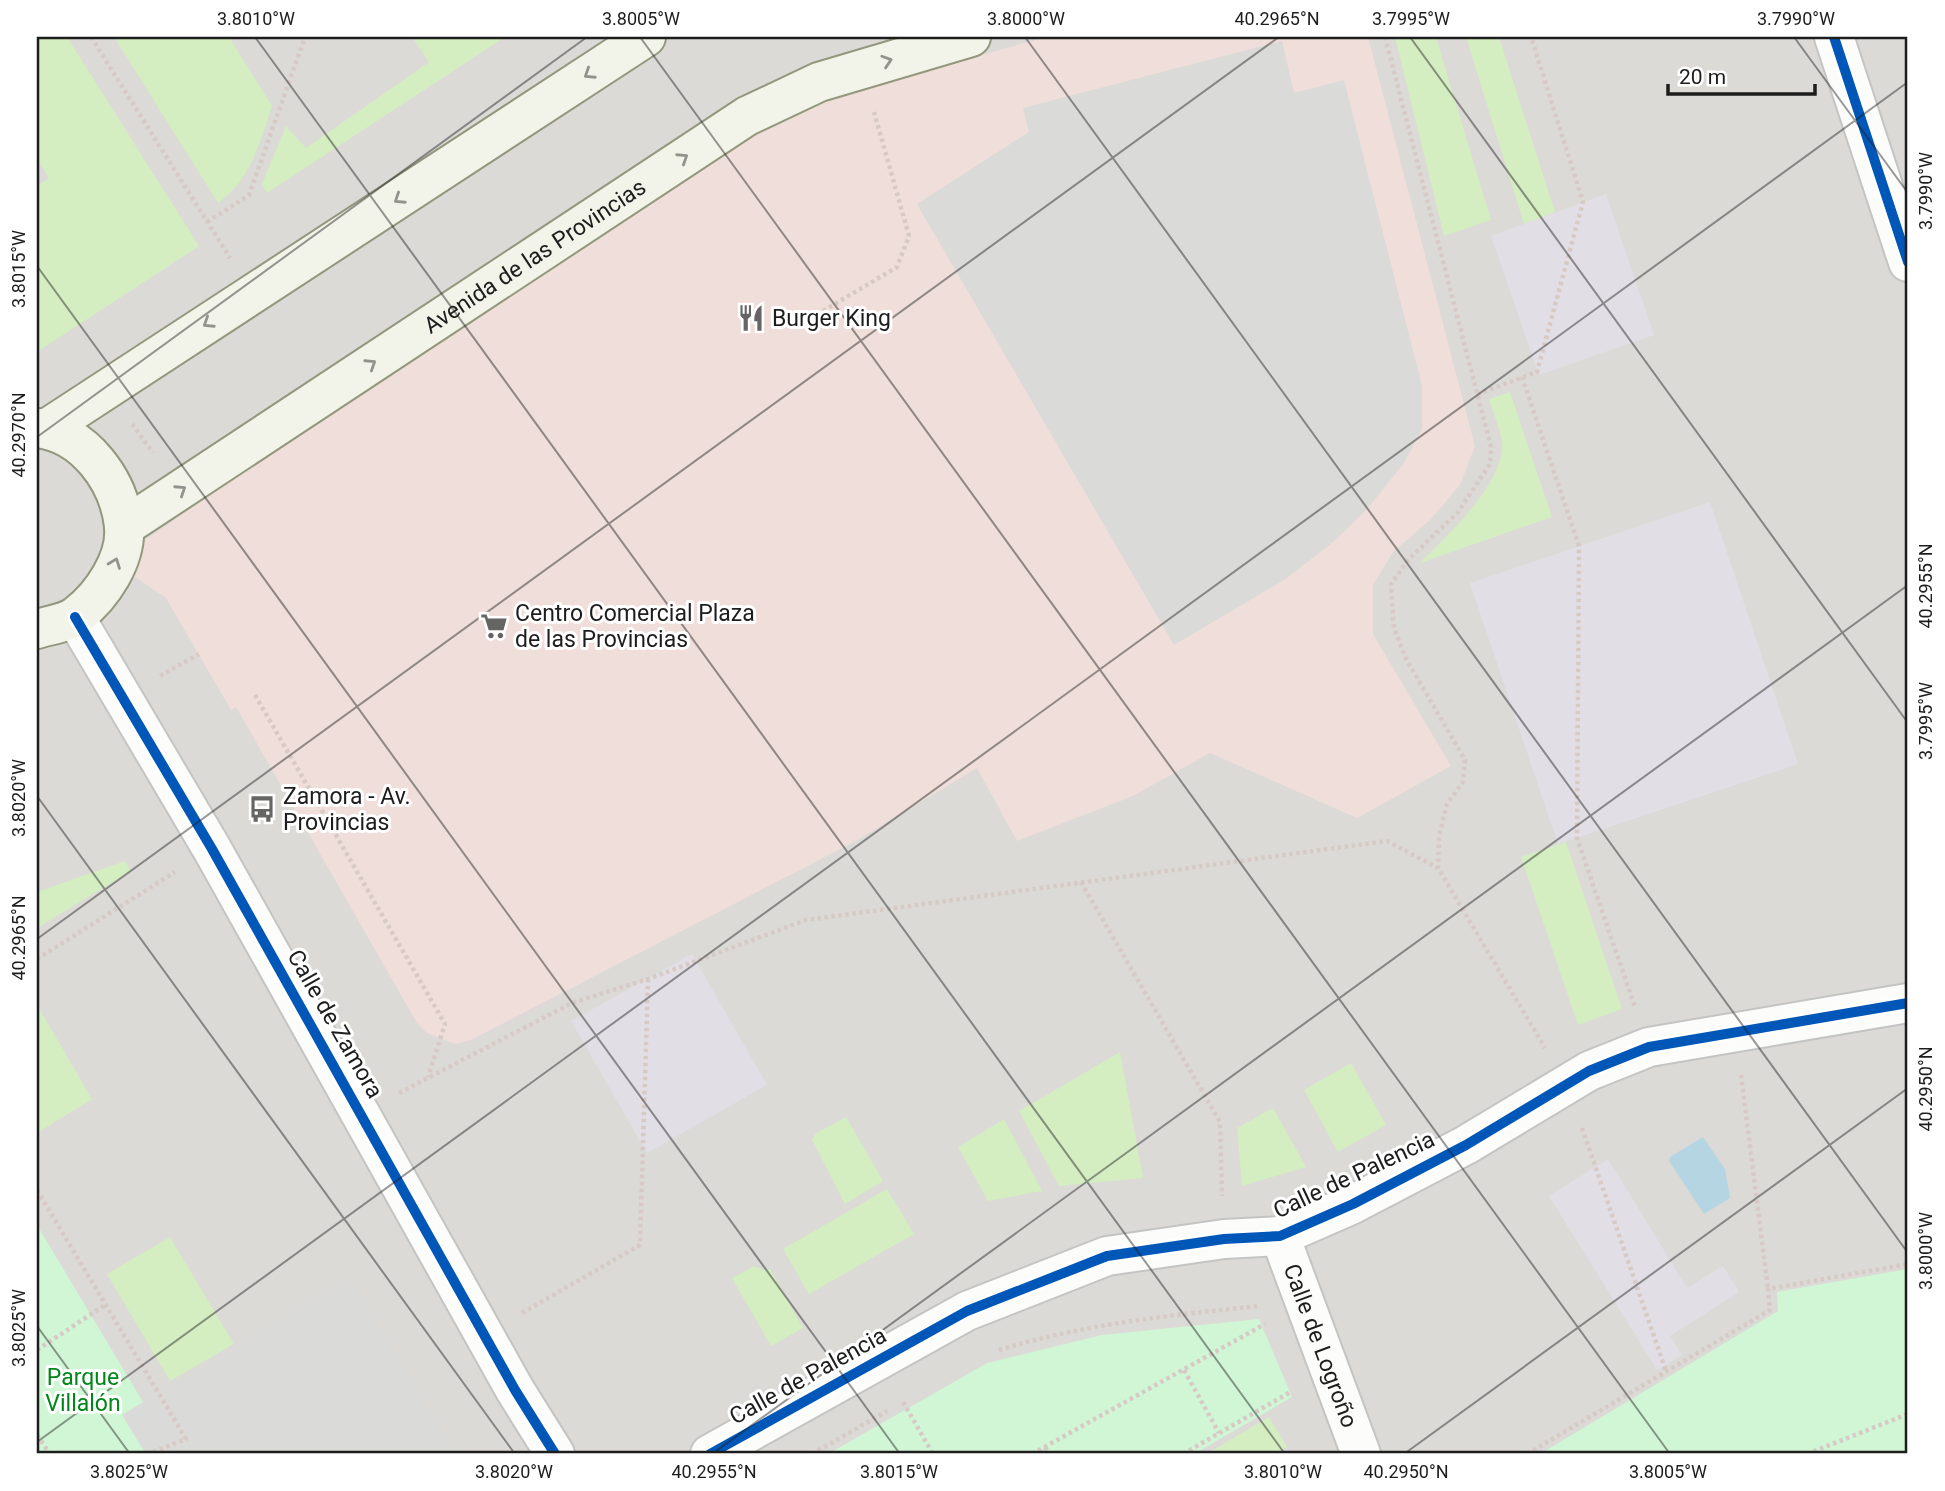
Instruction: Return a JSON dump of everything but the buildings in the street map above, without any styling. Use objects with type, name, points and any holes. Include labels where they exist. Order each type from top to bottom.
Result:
[{"type":"main road","points":[[41,429],[107,389],[646,37]]},
{"type":"main road","name":"Avenida de las Provincias","points":[[124,527],[747,116],[819,82],[971,37]]},
{"type":"main road","points":[[37,629],[75,617],[93,601],[109,578],[120,551],[124,527],[109,478],[89,453],[71,439],[41,429]]},
{"type":"street","points":[[1834,37],[1908,262]]},
{"type":"street","name":"Calle de Zamora","points":[[75,617],[212,849],[555,1454]]},
{"type":"street","name":"Calle de Palencia","points":[[710,1454],[967,1311],[1107,1256],[1224,1239],[1280,1236],[1353,1204],[1466,1146],[1589,1071],[1648,1047],[1908,1003]]},
{"type":"street","name":"Calle de Logroño","points":[[1280,1236],[1361,1454]]},
{"type":"path","points":[[91,37],[253,294]]},
{"type":"path","points":[[207,222],[249,195],[305,37]]},
{"type":"path","points":[[1385,37],[1491,447],[1490,464],[1458,512],[1398,571],[1390,595],[1394,628],[1406,659],[1465,760],[1463,782],[1447,804],[1439,836],[1438,868]]},
{"type":"path","points":[[1477,394],[1538,372],[1583,202],[1531,37]]},
{"type":"path","points":[[823,311],[897,267],[909,236],[862,69]]},
{"type":"path","points":[[1521,377],[1579,546],[1577,838],[1634,1004]]},
{"type":"path","points":[[107,389],[180,490]]},
{"type":"path","points":[[255,695],[445,1024],[428,1078]]},
{"type":"path","points":[[361,1113],[572,1003],[648,979],[806,920],[1387,841],[1438,868],[1567,1084],[1666,1371]]},
{"type":"path","points":[[37,959],[212,849]]},
{"type":"path","points":[[1082,882],[1220,1122],[1224,1239]]},
{"type":"path","points":[[485,1334],[640,1245],[648,979]]},
{"type":"path","points":[[1527,1454],[1770,1310],[1736,1032]]},
{"type":"path","points":[[37,1189],[186,1440],[148,1454]]},
{"type":"path","points":[[1768,1289],[1908,1264]]},
{"type":"path","points":[[995,1352],[1040,1338],[1144,1318],[1305,1301]]},
{"type":"path","points":[[1032,1454],[1305,1301]]},
{"type":"path","points":[[37,1350],[105,1305]]},
{"type":"path","points":[[1184,1454],[1330,1369]]},
{"type":"path","points":[[1184,1370],[1219,1433]]},
{"type":"path","points":[[812,1454],[915,1395]]},
{"type":"path","points":[[903,1402],[933,1454]]},
{"type":"path","points":[[1807,1454],[1908,1414]]},
{"type":"path","points":[[37,1435],[50,1454]]},
{"type":"path","points":[[1045,1447],[1049,1454]]},
{"type":"shaded area","points":[[37,37],[1908,37],[1908,1454],[37,1454]]},
{"type":"shaded area","points":[[1045,37],[1368,37],[1475,446],[1460,485],[1431,519],[1393,552],[1373,585],[1373,634],[1451,766],[1357,818],[1210,753],[1133,796],[1017,841],[977,768],[854,842],[471,1040],[455,1044],[427,1033],[417,1023],[236,707],[231,710],[166,598],[129,573],[145,540],[301,433],[764,128],[847,93]]},
{"type":"shaded area","points":[[1282,41],[1294,93],[1344,80],[1422,386],[1422,429],[1404,463],[1367,509],[1332,543],[1284,580],[1174,645],[917,204],[1029,132],[1023,108]]},
{"type":"shaded area","points":[[1606,194],[1654,335],[1539,375],[1491,236]]},
{"type":"shaded area","points":[[1710,502],[1798,764],[1558,844],[1470,583]]},
{"type":"shaded area","points":[[692,954],[767,1085],[647,1153],[571,1021]]},
{"type":"shaded area","points":[[1608,1159],[1687,1288],[1723,1266],[1739,1292],[1670,1336],[1682,1355],[1657,1370],[1549,1196]]},
{"type":"shaded area","points":[[350,1279],[455,1454],[146,1454],[122,1415]]},
{"type":"green space","points":[[37,37],[67,37],[199,246],[37,352],[37,186],[49,178],[37,159]]},
{"type":"green space","points":[[114,37],[229,37],[272,106],[246,172],[239,183],[218,203]]},
{"type":"green space","points":[[412,37],[505,37],[267,193],[262,184],[286,126],[306,148],[429,62]]},
{"type":"green space","points":[[1395,37],[1436,37],[1491,220],[1444,236]]},
{"type":"green space","points":[[1466,37],[1499,37],[1555,212],[1524,224]]},
{"type":"green space","points":[[1510,392],[1552,517],[1420,563],[1472,508],[1494,474],[1502,442],[1489,399]]},
{"type":"green space","points":[[1566,842],[1622,1009],[1578,1025],[1521,857]]},
{"type":"green space","points":[[125,861],[131,871],[37,928],[37,892]]},
{"type":"green space","points":[[37,1005],[92,1099],[37,1133]]},
{"type":"green space","points":[[1120,1052],[1143,1178],[1059,1186],[1019,1111]]},
{"type":"green space","points":[[1351,1063],[1386,1125],[1338,1152],[1304,1090]]},
{"type":"green space","points":[[1273,1108],[1306,1167],[1242,1186],[1237,1128]]},
{"type":"green space","points":[[846,1117],[883,1181],[845,1204],[812,1140],[815,1134]]},
{"type":"green space","points":[[1004,1119],[1042,1191],[988,1201],[958,1147]]},
{"type":"green space","points":[[887,1189],[914,1234],[809,1294],[783,1249]]},
{"type":"green space","name":"Parque Villalón","points":[[37,1225],[143,1402],[123,1415],[146,1454],[37,1454]]},
{"type":"green space","points":[[170,1237],[234,1344],[170,1381],[107,1274]]},
{"type":"green space","points":[[754,1266],[770,1269],[803,1328],[771,1346],[732,1278]]},
{"type":"green space","points":[[1908,1269],[1908,1454],[1540,1454],[1778,1311],[1777,1292]]},
{"type":"green space","points":[[1259,1319],[1292,1397],[1194,1454],[828,1454],[987,1363],[1102,1335]]},
{"type":"green space","points":[[1269,1417],[1287,1447],[1274,1454],[1206,1454]]},
{"type":"water","points":[[1703,1137],[1725,1169],[1730,1198],[1704,1214],[1669,1161],[1670,1157]]},
{"type":"cycle path","points":[[1834,37],[1908,262]]},
{"type":"cycle path","points":[[75,617],[212,849],[515,1390],[555,1454]]},
{"type":"cycle path","points":[[710,1454],[967,1311],[1107,1256],[1224,1239],[1280,1236],[1353,1204],[1466,1145],[1589,1071],[1649,1047],[1908,1003]]},
{"type":"place","name":"Burger King","points":[[751,318]]},
{"type":"place","name":"Centro Comercial Plaza de las Provincias","points":[[494,626]]},
{"type":"place","name":"Zamora - Av. Provincias","points":[[262,809]]}]
